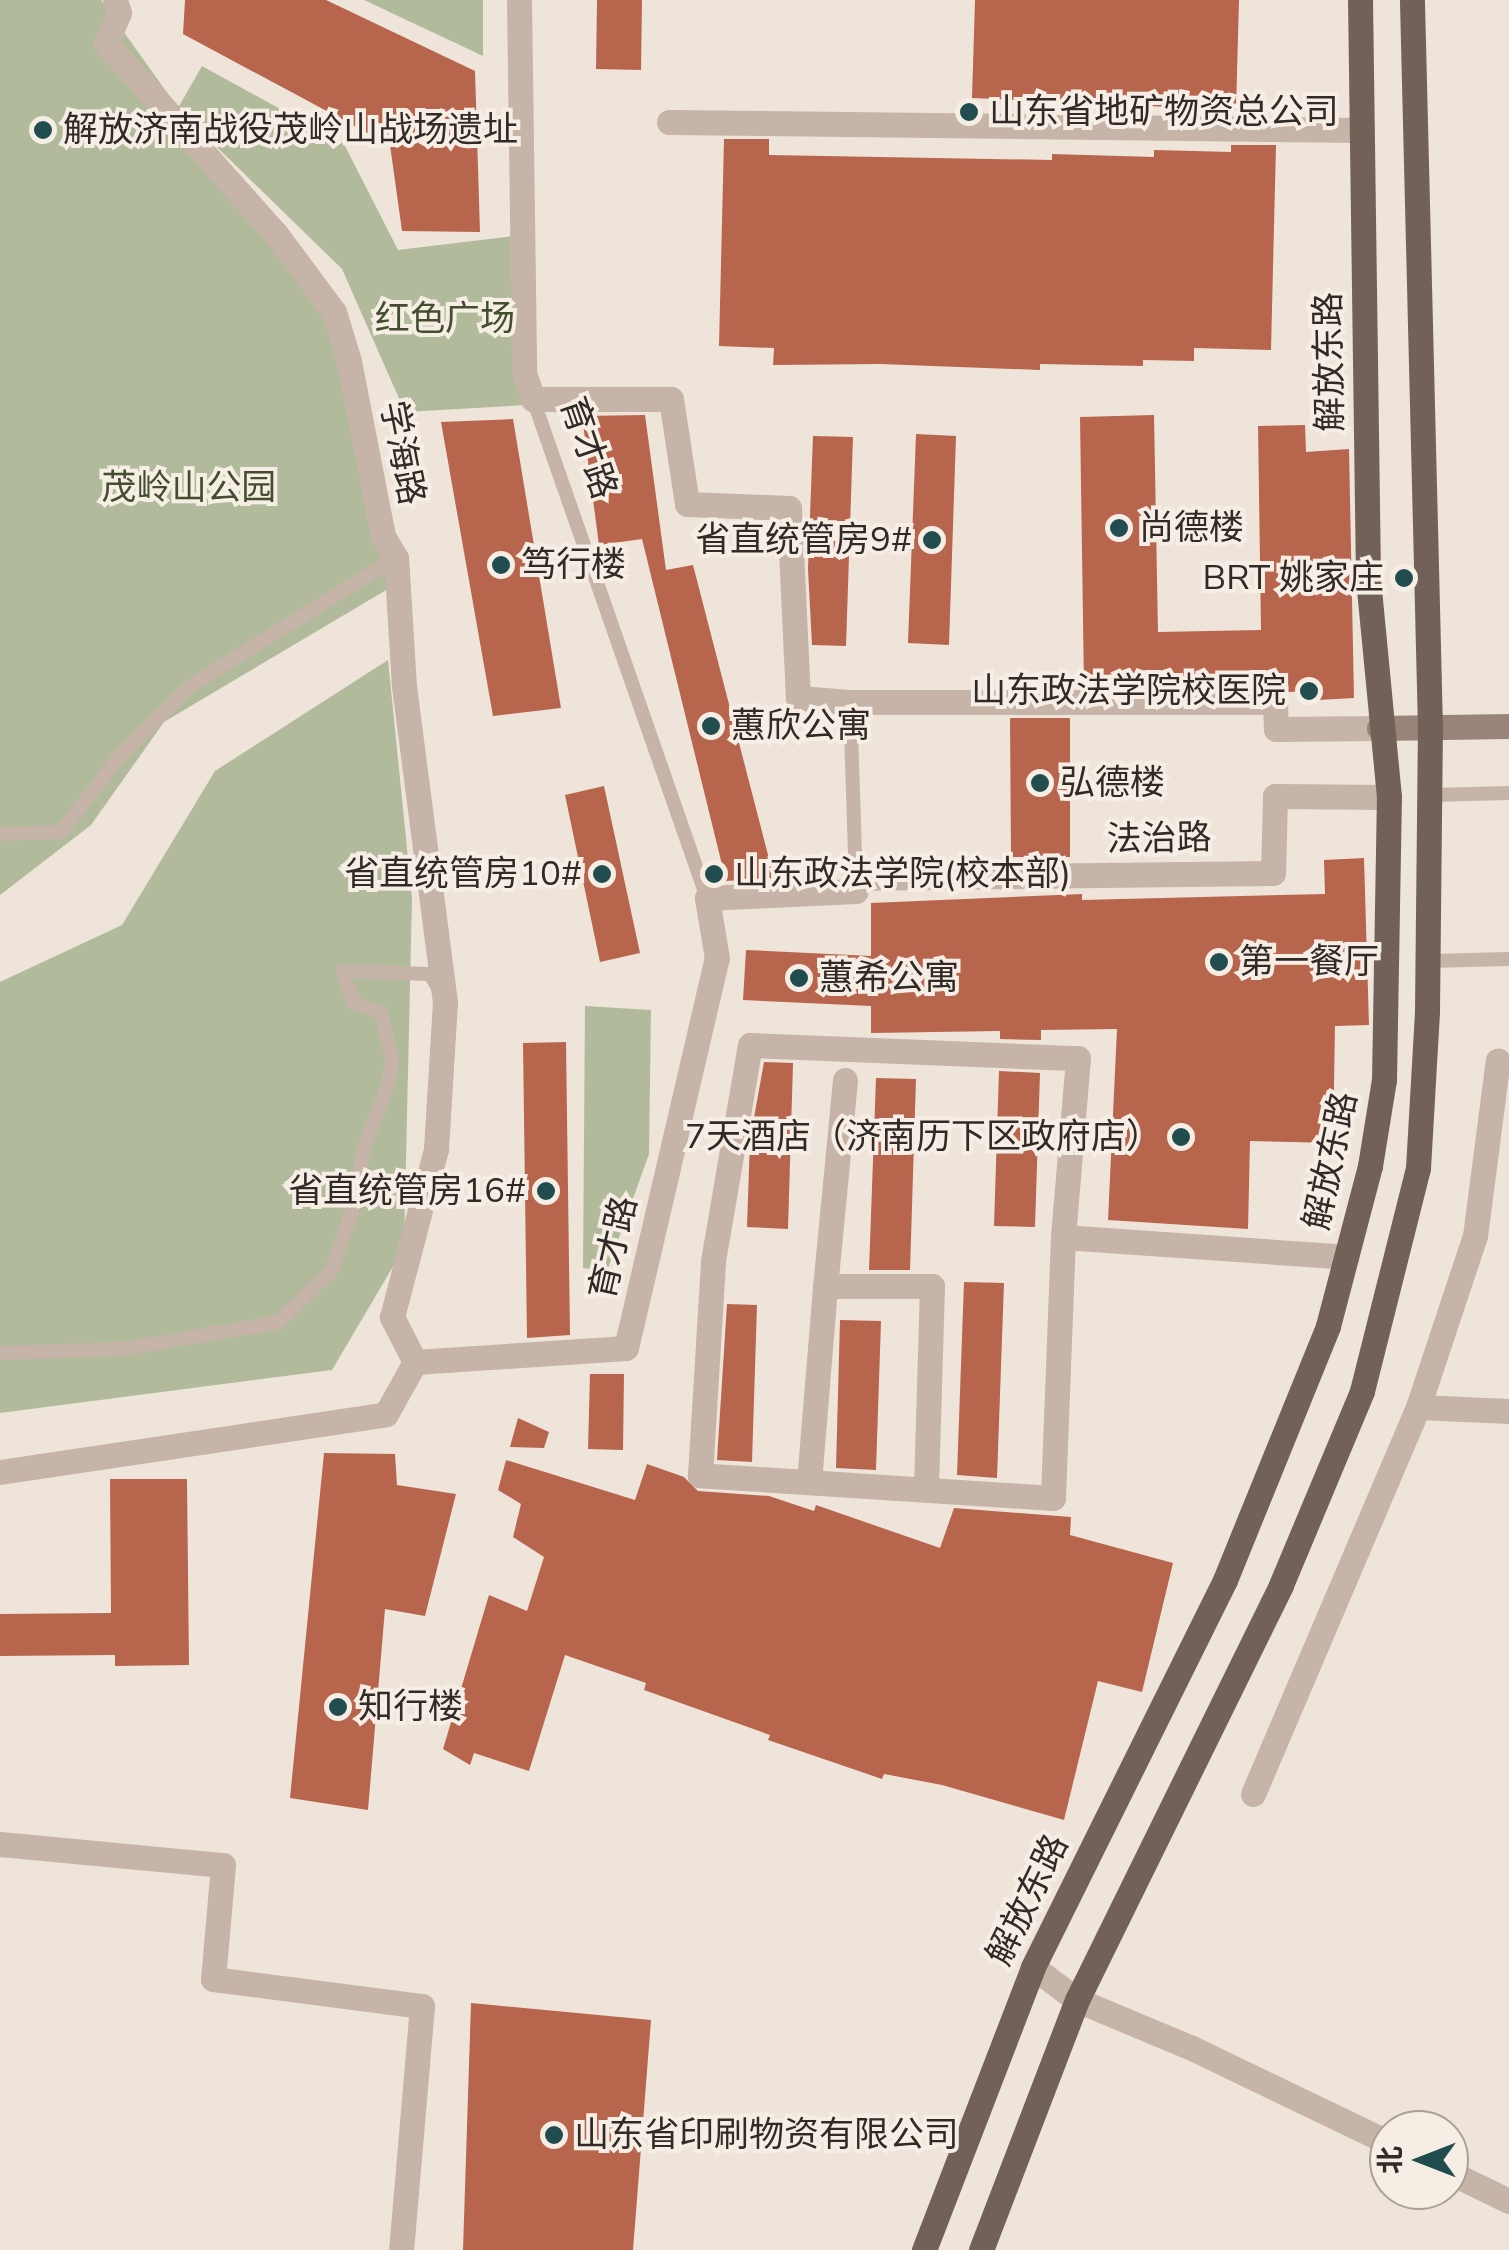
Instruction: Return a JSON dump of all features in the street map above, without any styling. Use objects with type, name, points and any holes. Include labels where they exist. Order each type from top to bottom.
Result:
[{"type":"main road","name":"解放东路","points":[[924,2250],[1033,1967],[1225,1580],[1328,1326],[1370,1166],[1384,1080],[1389,797],[1368,578],[1360,0]]},
{"type":"main road","points":[[981,2250],[1078,2000],[1280,1585],[1362,1390],[1418,1168],[1428,961],[1430,728],[1412,0]]},
{"type":"main road","points":[[1380,728],[1509,726]]},
{"type":"street","name":"学海路","points":[[115,0],[119,12],[106,43],[276,234],[334,312],[349,362],[383,536],[396,558],[404,688],[445,1002],[436,1149],[392,1316],[415,1362]]},
{"type":"street","name":"育才路","points":[[518,0],[524,373],[534,399]]},
{"type":"street","points":[[669,122],[1362,130]]},
{"type":"street","points":[[534,399],[671,400],[687,504],[789,508],[798,698],[850,702],[1275,702],[1276,729],[1380,728]]},
{"type":"street","name":"法治路","points":[[856,885],[1274,873],[1275,796],[1389,797]]},
{"type":"street","points":[[708,898],[856,885]]},
{"type":"street","name":"育才路","points":[[415,1362],[626,1348],[716,958],[708,898]]},
{"type":"street","points":[[750,1045],[1078,1058],[1063,1237],[1053,1498],[700,1474],[713,1261],[750,1045]]},
{"type":"street","points":[[1253,1794],[1418,1407],[1474,1236],[1498,1060]]},
{"type":"street","points":[[809,1482],[846,1080]]},
{"type":"street","points":[[1063,1237],[1346,1257]]},
{"type":"street","points":[[825,1286],[932,1286],[926,1490]]},
{"type":"street","points":[[0,1472],[386,1414],[415,1362]]},
{"type":"street","points":[[1418,1407],[1509,1411]]},
{"type":"street","points":[[0,1844],[222,1866],[213,1979],[422,2006],[401,2250]]},
{"type":"street","points":[[1033,1967],[1078,2000],[1192,2048],[1369,2133]]},
{"type":"street","points":[[1469,2181],[1509,2200]]},
{"type":"lane","name":"育才路","points":[[534,399],[708,898]]},
{"type":"lane","points":[[0,834],[61,832],[120,756],[190,686],[396,558]]},
{"type":"lane","points":[[850,702],[856,885]]},
{"type":"lane","points":[[1430,795],[1509,793]]},
{"type":"lane","points":[[1428,961],[1509,959]]},
{"type":"lane","points":[[0,1353],[123,1349],[279,1322],[332,1270],[356,1199],[363,1150],[388,1086],[392,1060],[381,1014],[354,1003],[343,971],[430,974],[445,1002]]},
{"type":"green space","name":"茂岭山公园","points":[[0,0],[101,0],[178,108],[202,66],[344,144],[398,250],[515,236],[525,405],[405,412],[342,269],[184,115],[351,351],[403,580],[164,722],[91,825],[0,895]]},
{"type":"green space","points":[[364,0],[483,0],[483,56]]},
{"type":"green space","points":[[388,660],[412,898],[404,1248],[332,1370],[0,1413],[0,982],[122,925],[215,771]]},
{"type":"green space","points":[[585,1006],[651,1010],[649,1154],[607,1271],[583,1268]]},
{"type":"building","points":[[185,0],[326,0],[475,71],[480,232],[402,231],[390,145],[183,34]]},
{"type":"building","points":[[597,0],[642,0],[641,70],[596,69]]},
{"type":"building","points":[[975,0],[1239,0],[1236,110],[972,98]]},
{"type":"building","points":[[724,139],[769,139],[769,155],[1052,160],[1052,154],[1154,157],[1154,150],[1231,152],[1231,145],[1276,145],[1271,350],[1194,348],[1194,361],[1143,360],[1143,366],[1040,364],[1040,370],[880,364],[773,365],[774,348],[719,346]]},
{"type":"building","name":"蕙欣公寓","points":[[645,415],[666,570],[693,565],[774,878],[726,881],[642,539],[599,545],[582,416]]},
{"type":"building","name":"尚德楼","points":[[1154,415],[1158,632],[1261,630],[1258,426],[1305,425],[1306,452],[1349,449],[1354,698],[1318,700],[1318,691],[1287,692],[1275,686],[1084,686],[1080,417]]},
{"type":"building","name":"笃行楼","points":[[513,419],[561,708],[493,716],[441,422]]},
{"type":"building","name":"省直统管房9#","points":[[916,434],[956,436],[949,645],[908,643]]},
{"type":"building","points":[[813,436],[853,437],[846,646],[812,645],[808,569]]},
{"type":"building","name":"弘德楼","points":[[1010,718],[1070,718],[1070,857],[1011,857]]},
{"type":"building","name":"省直统管房10#","points":[[604,786],[640,953],[600,962],[565,795]]},
{"type":"building","points":[[1364,858],[1369,1025],[1335,1026],[1333,1143],[1250,1141],[1248,1229],[1108,1220],[1117,1029],[1041,1030],[1041,1040],[1000,1039],[1000,1031],[871,1033],[871,1006],[743,1000],[746,950],[871,956],[871,903],[1082,894],[1082,900],[1325,894],[1324,860]]},
{"type":"building","name":"省直统管房16#","points":[[566,1042],[570,1335],[527,1338],[523,1043]]},
{"type":"building","points":[[764,1062],[793,1063],[788,1229],[747,1227],[750,1140]]},
{"type":"building","points":[[999,1071],[1040,1073],[1035,1227],[994,1226]]},
{"type":"building","points":[[876,1078],[916,1079],[910,1270],[869,1270]]},
{"type":"building","points":[[964,1282],[1004,1283],[997,1478],[957,1475]]},
{"type":"building","points":[[727,1304],[757,1305],[752,1462],[717,1460]]},
{"type":"building","points":[[840,1320],[881,1321],[876,1470],[836,1468]]},
{"type":"building","points":[[590,1374],[624,1374],[623,1450],[588,1449]]},
{"type":"building","points":[[518,1418],[549,1432],[544,1448],[510,1447]]},
{"type":"building","name":"知行楼","points":[[324,1453],[395,1454],[397,1485],[456,1494],[425,1616],[385,1609],[368,1810],[290,1798]]},
{"type":"building","points":[[506,1460],[635,1500],[647,1464],[684,1477],[698,1491],[769,1496],[814,1511],[816,1505],[940,1548],[954,1508],[1071,1517],[1070,1535],[1173,1563],[1142,1692],[1098,1681],[1064,1820],[942,1785],[884,1774],[882,1779],[768,1740],[770,1735],[644,1690],[646,1683],[565,1655],[529,1771],[474,1753],[470,1765],[443,1749],[489,1595],[527,1611],[544,1557],[513,1537],[521,1504],[498,1490]]},
{"type":"building","points":[[110,1479],[187,1479],[189,1665],[115,1666],[115,1655],[0,1656],[0,1614],[111,1613]]},
{"type":"building","name":"山东省印刷物资有限公司","points":[[471,2003],[651,2020],[633,2250],[463,2250]]},
{"type":"place","name":"山东省地矿物资总公司","points":[[969,112]]},
{"type":"place","name":"解放济南战役茂岭山战场遗址","points":[[43,130]]},
{"type":"place","name":"尚德楼","points":[[1119,528]]},
{"type":"place","name":"省直统管房9#","points":[[932,540]]},
{"type":"place","name":"笃行楼","points":[[501,565]]},
{"type":"place","name":"BRT 姚家庄","points":[[1404,578]]},
{"type":"place","name":"山东政法学院校医院","points":[[1309,691]]},
{"type":"place","name":"蕙欣公寓","points":[[711,726]]},
{"type":"place","name":"弘德楼","points":[[1040,783]]},
{"type":"place","name":"省直统管房10#","points":[[602,874]]},
{"type":"place","name":"山东政法学院(校本部)","points":[[714,874]]},
{"type":"place","name":"第一餐厅","points":[[1219,962]]},
{"type":"place","name":"蕙希公寓","points":[[799,978]]},
{"type":"place","name":"7天酒店（济南历下区政府店）","points":[[1181,1137]]},
{"type":"place","name":"省直统管房16#","points":[[546,1191]]},
{"type":"place","name":"知行楼","points":[[338,1707]]},
{"type":"place","name":"山东省印刷物资有限公司","points":[[554,2135]]},
{"type":"park label","name":"红色广场","points":[[445,319]]}]
